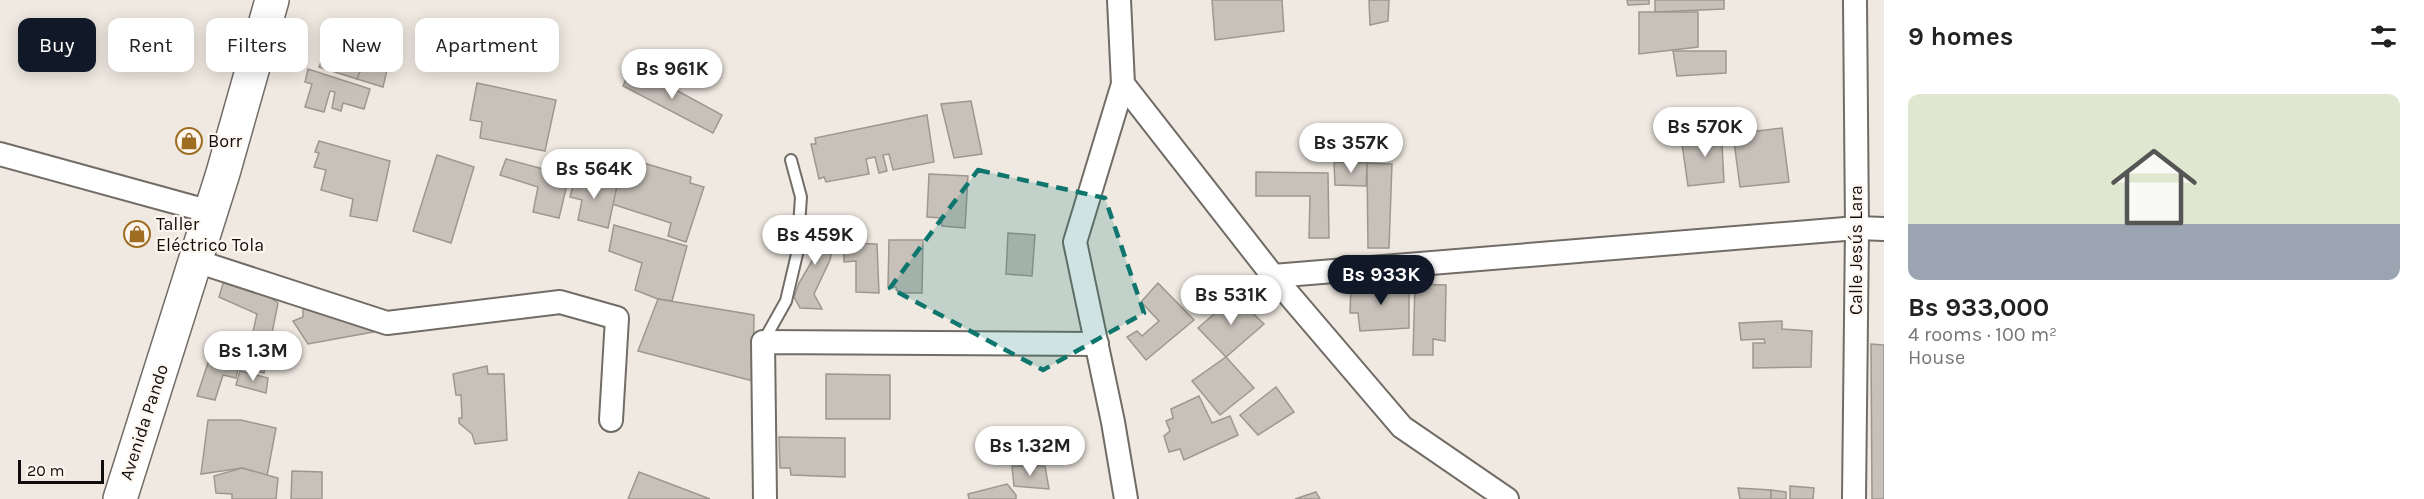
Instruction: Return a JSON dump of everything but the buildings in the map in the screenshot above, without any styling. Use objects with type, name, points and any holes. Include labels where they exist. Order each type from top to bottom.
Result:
[{"type":"main road","name":"Avenida Pando","points":[[120,499],[211,212],[272,0]]},
{"type":"street","points":[[1119,0],[1123,84],[1075,242],[1126,499]]},
{"type":"street","name":"Calle Jesús Lara","points":[[1854,499],[1857,228],[1855,0]]},
{"type":"street","points":[[1123,84],[1273,276],[1402,427],[1507,499]]},
{"type":"street","points":[[0,154],[211,212]]},
{"type":"street","points":[[1273,276],[1857,228],[1884,229]]},
{"type":"street","points":[[195,261],[387,323],[560,302],[617,318],[611,420]]},
{"type":"street","points":[[765,499],[763,342],[1097,344]]},
{"type":"lane","points":[[763,342],[786,302],[797,254],[801,197],[791,160]]},
{"type":"highlighted area","points":[[978,170],[1105,198],[1144,313],[1043,370],[890,288]]},
{"type":"place","name":"Borr","points":[[189,141]]},
{"type":"place","name":"Taller Eléctrico Tola","points":[[137,234]]}]
